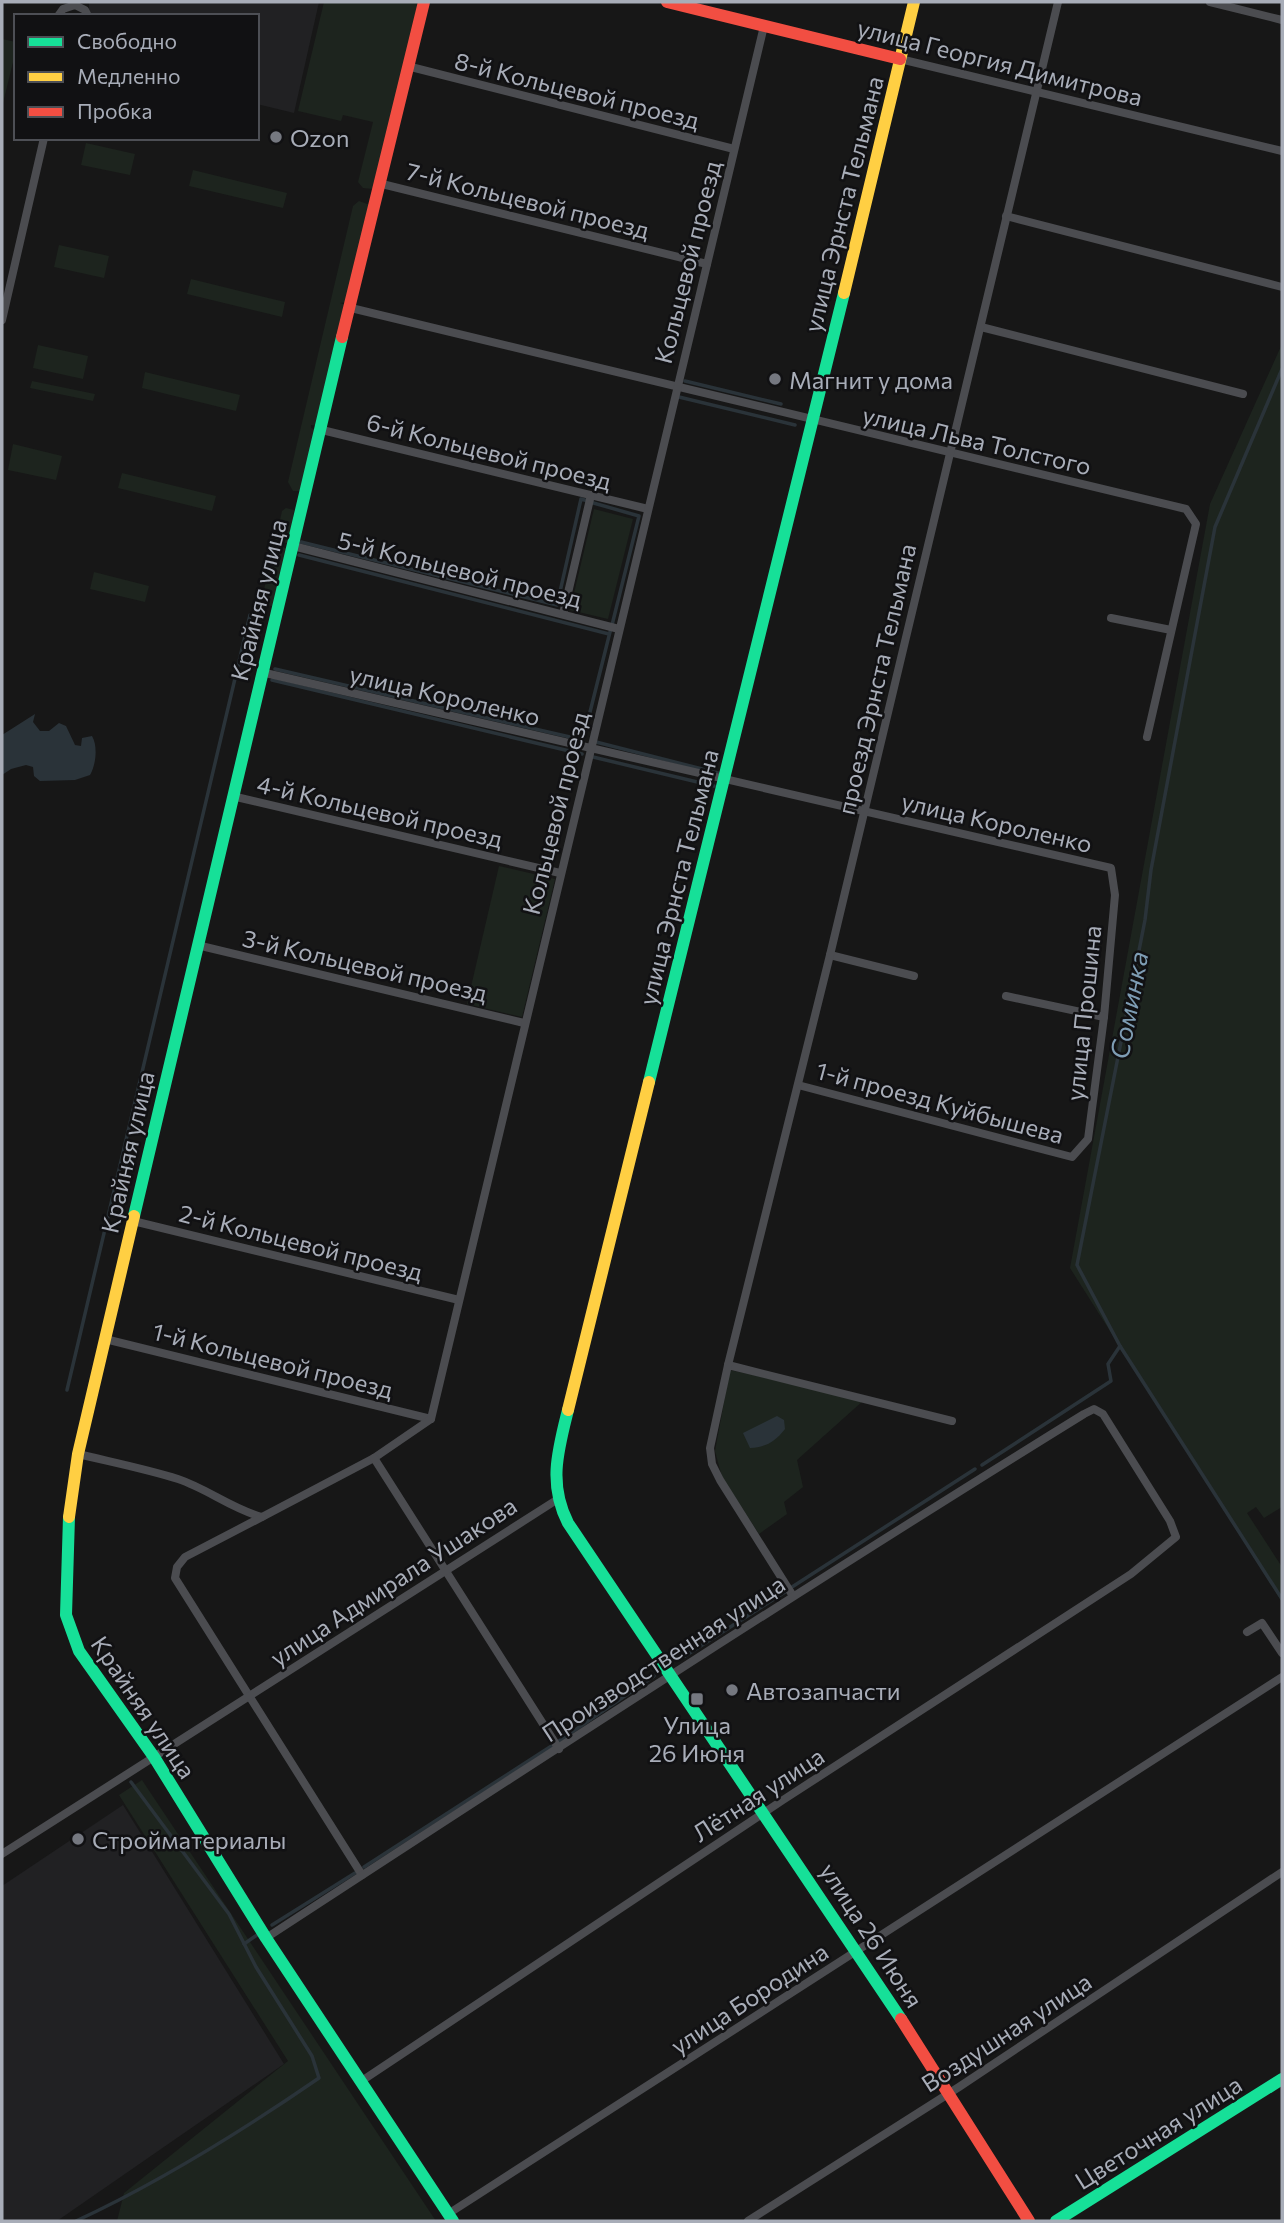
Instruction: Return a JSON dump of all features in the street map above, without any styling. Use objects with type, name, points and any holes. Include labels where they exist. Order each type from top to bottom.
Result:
[{"type":"street","name":"Крайняя улица","points":[[425,2],[261,672],[78,1454],[69,1499],[66,1615],[79,1651],[154,1757],[266,1938],[450,2218]]},
{"type":"street","name":"улица Георгия Димитрова","points":[[667,2],[1282,151]]},
{"type":"street","name":"улица Эрнста Тельмана","points":[[674,1676],[568,1523],[558,1499],[555,1472],[558,1450],[914,2]]},
{"type":"street","name":"проезд Эрнста Тельмана","points":[[793,1596],[712,1464],[710,1448],[727,1365],[831,955],[1058,2]]},
{"type":"street","points":[[1210,2],[1282,20]]},
{"type":"street","points":[[59,14],[75,3]]},
{"type":"street","name":"Кольцевой проезд","points":[[431,1419],[764,26]]},
{"type":"street","name":"8-й Кольцевой проезд","points":[[411,67],[734,149]]},
{"type":"street","points":[[2,320],[44,140]]},
{"type":"street","name":"7-й Кольцевой проезд","points":[[382,184],[706,264]]},
{"type":"street","points":[[1006,216],[1282,287]]},
{"type":"street","name":"улица Льва Толстого","points":[[351,308],[1186,509],[1196,524],[1171,630]]},
{"type":"street","points":[[981,327],[1243,394]]},
{"type":"street","name":"6-й Кольцевой проезд","points":[[322,430],[648,509]]},
{"type":"street","points":[[563,614],[591,495]]},
{"type":"street","name":"5-й Кольцевой проезд","points":[[293,546],[619,629]]},
{"type":"street","points":[[1111,618],[1171,630],[1147,737]]},
{"type":"street","name":"улица Короленко","points":[[261,672],[1111,868]]},
{"type":"street","name":"4-й Кольцевой проезд","points":[[232,796],[560,873]]},
{"type":"street","name":"улица Прошина","points":[[1072,1157],[1087,1139],[1104,1017],[1115,895],[1111,868]]},
{"type":"street","name":"3-й Кольцевой проезд","points":[[197,945],[524,1023]]},
{"type":"street","points":[[831,955],[914,976]]},
{"type":"street","points":[[1006,996],[1104,1017]]},
{"type":"street","name":"1-й проезд Куйбышева","points":[[798,1085],[1072,1157]]},
{"type":"street","name":"2-й Кольцевой проезд","points":[[133,1221],[459,1300]]},
{"type":"street","name":"1-й Кольцевой проезд","points":[[105,1339],[431,1419]]},
{"type":"street","points":[[727,1365],[952,1421]]},
{"type":"street","name":"Лётная улица","points":[[360,2082],[766,1811],[1131,1574],[1176,1537],[1170,1521],[1103,1414],[1094,1409],[1084,1414]]},
{"type":"street","name":"Производственная улица","points":[[266,1938],[674,1676],[793,1596],[1084,1414]]},
{"type":"street","points":[[362,1875],[178,1587],[175,1578],[177,1567],[186,1557],[374,1458],[431,1419]]},
{"type":"street","points":[[78,1454],[179,1480],[211,1493],[240,1511],[262,1517]]},
{"type":"street","points":[[374,1458],[559,1749]]},
{"type":"street","name":"улица Адмирала Ушакова","points":[[2,1854],[558,1499]]},
{"type":"street","points":[[1247,1632],[1262,1623],[1282,1653]]},
{"type":"street","name":"улица 26 Июня","points":[[674,1676],[859,1951],[1029,2221]]},
{"type":"street","name":"улица Бородина","points":[[450,2218],[1282,1677]]},
{"type":"street","name":"Воздушная улица","points":[[748,2221],[949,2093],[1282,1872]]},
{"type":"street","name":"Цветочная улица","points":[[1056,2221],[1282,2079]]},
{"type":"shaded area","points":[[89,2],[319,2],[294,113],[259,104],[259,14],[89,14]]},
{"type":"shaded area","points":[[324,2],[419,2],[373,189],[363,188],[358,182],[373,122],[343,115],[341,121],[298,111]]},
{"type":"shaded area","points":[[2,39],[14,42],[14,58],[2,107]]},
{"type":"shaded area","points":[[86,143],[135,154],[130,175],[81,165]]},
{"type":"shaded area","points":[[193,170],[287,193],[283,208],[189,186]]},
{"type":"shaded area","points":[[359,201],[370,205],[347,302],[340,303],[346,305],[318,426],[311,425],[311,428],[317,430],[301,491],[293,491],[288,482],[353,206]]},
{"type":"shaded area","points":[[59,245],[109,256],[104,278],[54,267]]},
{"type":"shaded area","points":[[191,279],[285,302],[282,317],[187,294]]},
{"type":"shaded area","points":[[1282,344],[1282,1507],[1264,1518],[1256,1507],[1247,1513],[1282,1567],[1282,1602],[1070,1268],[1210,504]]},
{"type":"shaded area","points":[[38,345],[88,356],[83,379],[33,368]]},
{"type":"shaded area","points":[[145,372],[240,395],[236,411],[142,388]]},
{"type":"shaded area","points":[[32,381],[95,394],[93,401],[30,388]]},
{"type":"shaded area","points":[[13,444],[62,456],[56,480],[8,470]]},
{"type":"shaded area","points":[[122,473],[216,496],[212,511],[118,488]]},
{"type":"shaded area","points":[[286,508],[294,510],[290,544],[281,542],[280,546],[288,549],[274,607],[267,605],[263,594],[282,511]]},
{"type":"shaded area","points":[[594,509],[633,519],[608,619],[570,610]]},
{"type":"shaded area","points":[[94,572],[149,586],[145,602],[90,589]]},
{"type":"shaded area","points":[[35,714],[33,722],[40,731],[49,731],[59,723],[66,726],[75,745],[81,746],[82,738],[92,736],[96,756],[90,775],[75,780],[40,781],[34,776],[33,767],[26,765],[2,775],[2,735]]},
{"type":"shaded area","points":[[499,866],[555,879],[522,1017],[467,1004]]},
{"type":"shaded area","points":[[730,1370],[864,1400],[797,1460],[803,1487],[784,1502],[787,1514],[759,1534],[722,1477],[715,1451]]},
{"type":"shaded area","points":[[777,1416],[784,1420],[785,1429],[781,1434],[770,1443],[750,1448],[743,1433]]},
{"type":"shaded area","points":[[142,1780],[436,2221],[117,2221],[124,2193],[288,2061],[119,1795]]},
{"type":"shaded area","points":[[123,1805],[284,2064],[57,2221],[2,2221],[2,1886]]},
{"type":"waterway","name":"Соминка","points":[[1282,369],[1215,527],[1151,870],[1145,920],[1077,1265],[1120,1346],[1282,1599]]},
{"type":"waterway","points":[[685,381],[781,404]]},
{"type":"waterway","points":[[679,397],[795,425]]},
{"type":"waterway","points":[[301,542],[557,605],[581,499],[588,501]]},
{"type":"waterway","points":[[590,502],[639,516],[612,625]]},
{"type":"waterway","points":[[299,555],[609,634]]},
{"type":"waterway","points":[[67,1390],[250,615]]},
{"type":"waterway","points":[[275,669],[583,740],[611,628]]},
{"type":"waterway","points":[[272,680],[582,754]]},
{"type":"waterway","points":[[596,742],[718,773]]},
{"type":"waterway","points":[[593,757],[714,786]]},
{"type":"waterway","points":[[982,1465],[1111,1381],[1108,1364],[1120,1346]]},
{"type":"waterway","points":[[792,1587],[975,1469]]},
{"type":"waterway","points":[[685,1656],[785,1592]]},
{"type":"waterway","points":[[559,1741],[654,1676]]},
{"type":"waterway","points":[[364,1867],[553,1745]]},
{"type":"waterway","points":[[76,2221],[139,2190],[200,2155],[319,2078],[312,2056],[256,1967],[229,1914],[131,1782]]},
{"type":"waterway","points":[[272,1925],[355,1873]]},
{"type":"waterway","points":[[244,1944],[257,1935]]},
{"type":"traffic: fast","points":[[649,1082],[844,293]]},
{"type":"traffic: fast","points":[[134,1216],[342,337]]},
{"type":"traffic: fast","points":[[568,1410],[557,1467],[558,1495],[568,1523],[901,2019]]},
{"type":"traffic: fast","points":[[69,1517],[66,1615],[79,1651],[154,1757],[266,1938],[453,2221]]},
{"type":"traffic: fast","points":[[1056,2221],[1282,2079]]},
{"type":"traffic: slow","points":[[844,293],[914,2]]},
{"type":"traffic: slow","points":[[568,1410],[649,1082]]},
{"type":"traffic: slow","points":[[69,1517],[78,1454],[134,1216]]},
{"type":"traffic: jam","points":[[342,337],[424,2]]},
{"type":"traffic: jam","points":[[667,2],[900,59]]},
{"type":"traffic: jam","points":[[901,2019],[1029,2221]]},
{"type":"place","name":"Ozon","points":[[276,137]]},
{"type":"place","name":"Магнит у дома","points":[[775,379]]},
{"type":"place","name":"Автозапчасти","points":[[732,1690]]},
{"type":"place","name":"Улица 26 Июня","points":[[697,1699]]},
{"type":"place","name":"Стройматериалы","points":[[78,1839]]}]
